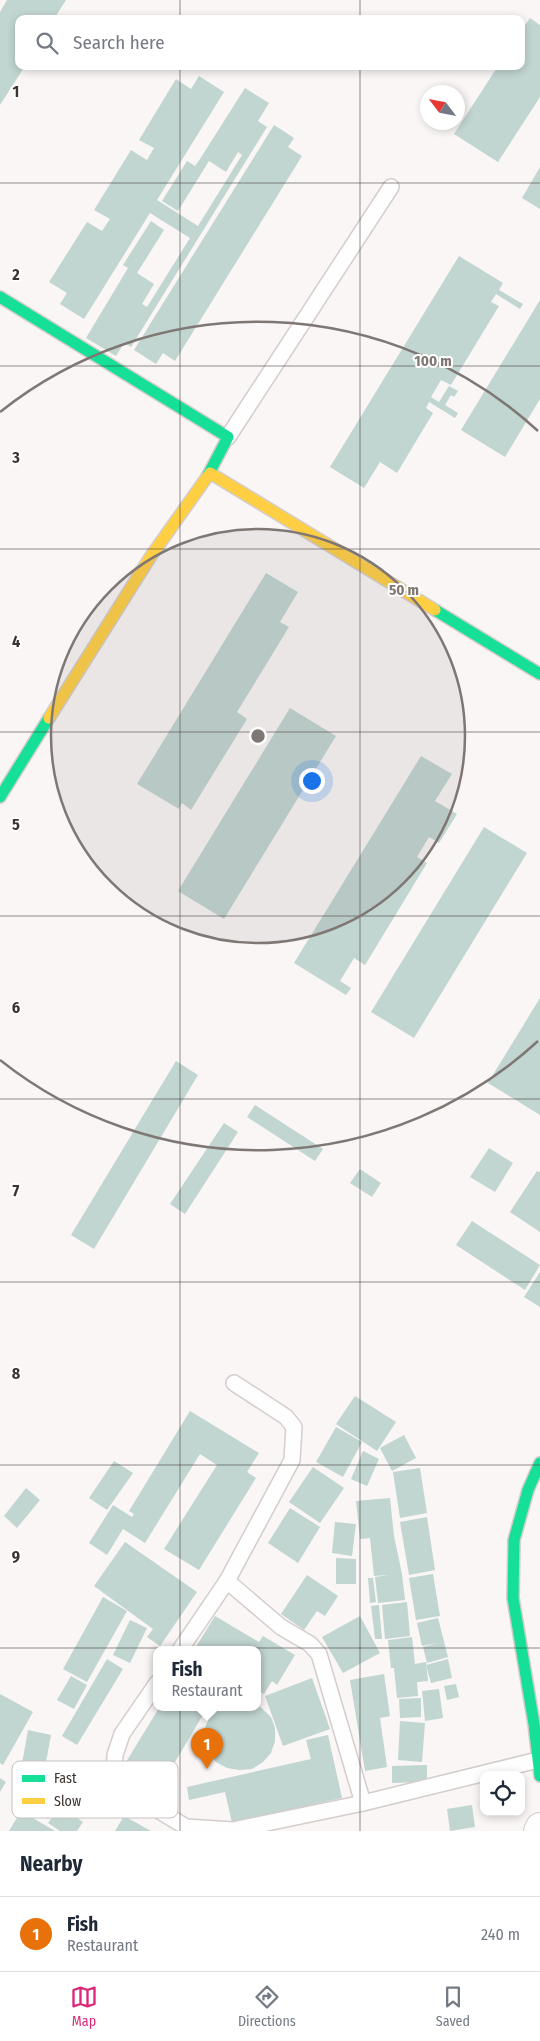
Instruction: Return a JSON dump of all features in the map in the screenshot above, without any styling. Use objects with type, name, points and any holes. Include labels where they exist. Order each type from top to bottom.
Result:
[{"type":"street","points":[[0,297],[228,438],[210,473],[151,556],[0,797]]},
{"type":"street","points":[[210,473],[540,674]]},
{"type":"street","points":[[540,1463],[528,1490],[514,1540],[513,1598],[537,1724],[540,1776]]},
{"type":"street","points":[[538,1831],[540,1827]]},
{"type":"lane","points":[[228,438],[391,187]]},
{"type":"lane","points":[[183,1646],[227,1581],[292,1460],[294,1428],[286,1417],[234,1383]]},
{"type":"lane","points":[[227,1581],[281,1627],[310,1644],[320,1654],[363,1803]]},
{"type":"lane","points":[[115,1761],[122,1734],[153,1689]]},
{"type":"lane","points":[[171,1818],[186,1827],[233,1830],[363,1803],[538,1760]]},
{"type":"building","points":[[7,0],[66,0],[57,15],[15,15],[15,70],[22,70],[0,105],[0,12]]},
{"type":"building","points":[[530,18],[540,25],[540,97],[498,162],[454,134],[457,130],[465,130],[465,117],[495,70],[525,70],[525,25]]},
{"type":"building","points":[[199,76],[224,92],[157,200],[198,226],[242,155],[238,152],[226,172],[209,161],[178,211],[162,201],[187,161],[195,166],[245,88],[269,103],[258,121],[267,127],[131,347],[124,343],[116,356],[86,338],[128,268],[123,265],[151,221],[164,230],[137,273],[154,284],[142,304],[147,307],[190,238],[150,213],[84,319],[60,304],[67,293],[49,282],[87,222],[102,231],[110,219],[94,210],[131,150],[147,160],[154,148],[139,140],[176,79],[191,89]]},
{"type":"building","points":[[274,125],[294,138],[288,147],[302,156],[175,361],[163,353],[156,364],[134,350]]},
{"type":"building","points":[[540,167],[540,209],[522,198]]},
{"type":"building","points":[[459,256],[503,283],[499,290],[523,304],[520,309],[496,294],[491,302],[499,306],[451,385],[441,380],[431,397],[439,402],[449,386],[458,391],[454,397],[451,395],[445,405],[458,413],[455,418],[429,402],[426,408],[433,413],[397,473],[380,462],[364,488],[330,467]]},
{"type":"building","points":[[540,300],[540,399],[505,457],[461,430]]},
{"type":"building","points":[[266,573],[298,592],[280,622],[289,627],[237,712],[247,719],[191,810],[182,803],[179,809],[137,784]]},
{"type":"building","points":[[290,708],[336,736],[224,919],[178,891]]},
{"type":"building","points":[[421,756],[452,774],[435,801],[457,814],[439,843],[429,837],[417,857],[427,863],[365,965],[354,958],[340,981],[351,988],[346,995],[294,963]]},
{"type":"building","points":[[484,827],[527,853],[414,1038],[371,1012]]},
{"type":"building","points":[[540,998],[540,1115],[488,1083]]},
{"type":"building","points":[[176,1061],[198,1075],[94,1249],[71,1235]]},
{"type":"building","points":[[255,1105],[323,1149],[315,1161],[247,1117]]},
{"type":"building","points":[[224,1123],[238,1132],[185,1214],[170,1204]]},
{"type":"building","points":[[489,1148],[513,1163],[495,1192],[470,1177]]},
{"type":"building","points":[[360,1169],[381,1183],[372,1197],[350,1183]]},
{"type":"building","points":[[537,1171],[540,1172],[540,1232],[510,1212]]},
{"type":"building","points":[[472,1221],[540,1265],[525,1290],[456,1245]]},
{"type":"building","points":[[540,1272],[540,1307],[524,1297]]},
{"type":"building","points":[[355,1396],[396,1422],[377,1451],[336,1424]]},
{"type":"building","points":[[190,1411],[259,1453],[247,1472],[256,1478],[199,1570],[164,1549],[217,1465],[200,1454],[145,1543],[123,1529],[107,1555],[89,1543],[113,1505],[132,1517],[134,1514],[129,1511]]},
{"type":"building","points":[[336,1427],[362,1442],[343,1477],[316,1462]]},
{"type":"building","points":[[404,1435],[416,1458],[392,1471],[380,1448]]},
{"type":"building","points":[[363,1451],[379,1459],[367,1486],[351,1479]]},
{"type":"building","points":[[114,1461],[133,1473],[107,1510],[89,1498]]},
{"type":"building","points":[[313,1467],[344,1488],[320,1523],[289,1502]]},
{"type":"building","points":[[420,1468],[427,1513],[400,1518],[393,1472]]},
{"type":"building","points":[[26,1488],[40,1500],[17,1528],[4,1516]]},
{"type":"building","points":[[390,1498],[394,1536],[405,1600],[378,1603],[375,1577],[388,1575],[374,1576],[370,1538],[360,1539],[356,1501]]},
{"type":"building","points":[[290,1508],[320,1527],[298,1563],[268,1543]]},
{"type":"building","points":[[427,1517],[435,1570],[409,1575],[400,1522]]},
{"type":"building","points":[[335,1522],[356,1524],[352,1556],[332,1553]]},
{"type":"building","points":[[125,1542],[197,1592],[160,1646],[147,1637],[153,1629],[94,1586]]},
{"type":"building","points":[[336,1558],[356,1559],[356,1584],[336,1584]]},
{"type":"building","points":[[433,1574],[440,1616],[416,1620],[409,1578]]},
{"type":"building","points":[[307,1575],[338,1596],[325,1616],[317,1611],[304,1630],[281,1614]]},
{"type":"building","points":[[368,1578],[373,1578],[376,1602],[370,1603]]},
{"type":"building","points":[[103,1597],[127,1611],[87,1682],[63,1669]]},
{"type":"building","points":[[407,1602],[410,1636],[385,1639],[382,1605]]},
{"type":"building","points":[[379,1605],[382,1639],[375,1639],[371,1606]]},
{"type":"building","points":[[215,1616],[259,1642],[263,1636],[295,1655],[277,1685],[272,1681],[264,1694],[261,1692],[261,1646],[196,1646]]},
{"type":"building","points":[[360,1616],[380,1653],[343,1673],[322,1637]]},
{"type":"building","points":[[438,1618],[448,1657],[427,1663],[423,1647],[436,1643],[422,1646],[417,1623]]},
{"type":"building","points":[[130,1620],[147,1628],[130,1663],[113,1655]]},
{"type":"building","points":[[412,1637],[415,1664],[426,1662],[428,1681],[417,1682],[418,1696],[397,1698],[394,1668],[391,1668],[388,1640]]},
{"type":"building","points":[[107,1659],[123,1669],[77,1745],[62,1736]]},
{"type":"building","points":[[448,1659],[452,1678],[431,1683],[426,1665]]},
{"type":"building","points":[[384,1674],[390,1716],[380,1718],[387,1767],[365,1771],[350,1680]]},
{"type":"building","points":[[71,1676],[87,1685],[74,1709],[57,1700]]},
{"type":"building","points":[[312,1678],[330,1729],[283,1746],[265,1696]]},
{"type":"building","points":[[456,1684],[459,1697],[447,1700],[444,1686]]},
{"type":"building","points":[[439,1689],[443,1718],[425,1721],[422,1691]]},
{"type":"building","points":[[0,1694],[33,1712],[3,1765],[0,1763]]},
{"type":"building","points":[[421,1698],[421,1717],[400,1718],[399,1699]]},
{"type":"building","points":[[261,1708],[271,1717],[275,1728],[275,1741],[271,1753],[263,1762],[252,1769],[239,1770],[227,1768],[216,1762],[208,1752],[204,1741],[205,1728],[209,1717],[214,1711],[261,1711]]},
{"type":"building","points":[[157,1711],[205,1711],[176,1761],[127,1761]]},
{"type":"building","points":[[400,1721],[425,1723],[422,1762],[398,1760]]},
{"type":"building","points":[[28,1730],[51,1735],[46,1761],[22,1761]]},
{"type":"building","points":[[328,1735],[342,1798],[232,1823],[225,1792],[189,1800],[187,1787],[311,1759],[306,1740]]},
{"type":"building","points":[[427,1765],[427,1782],[392,1783],[392,1766]]},
{"type":"building","points":[[0,1778],[6,1782],[0,1792]]},
{"type":"building","points":[[472,1805],[475,1827],[450,1831],[447,1809]]},
{"type":"building","points":[[17,1818],[33,1818],[55,1831],[9,1831]]},
{"type":"building","points":[[52,1818],[77,1818],[83,1822],[77,1831],[60,1831],[48,1823]]},
{"type":"building","points":[[123,1818],[128,1818],[151,1831],[115,1831]]},
{"type":"traffic: fast","points":[[0,297],[228,437],[207,477]]},
{"type":"traffic: fast","points":[[435,610],[540,674]]},
{"type":"traffic: fast","points":[[0,797],[49,718]]},
{"type":"traffic: fast","points":[[540,1463],[528,1490],[514,1540],[513,1598],[534,1724],[540,1776]]},
{"type":"traffic: slow","points":[[210,473],[435,610]]},
{"type":"traffic: slow","points":[[49,718],[151,556],[207,477]]},
{"type":"place","name":"Fish","points":[[207,1769]]}]
